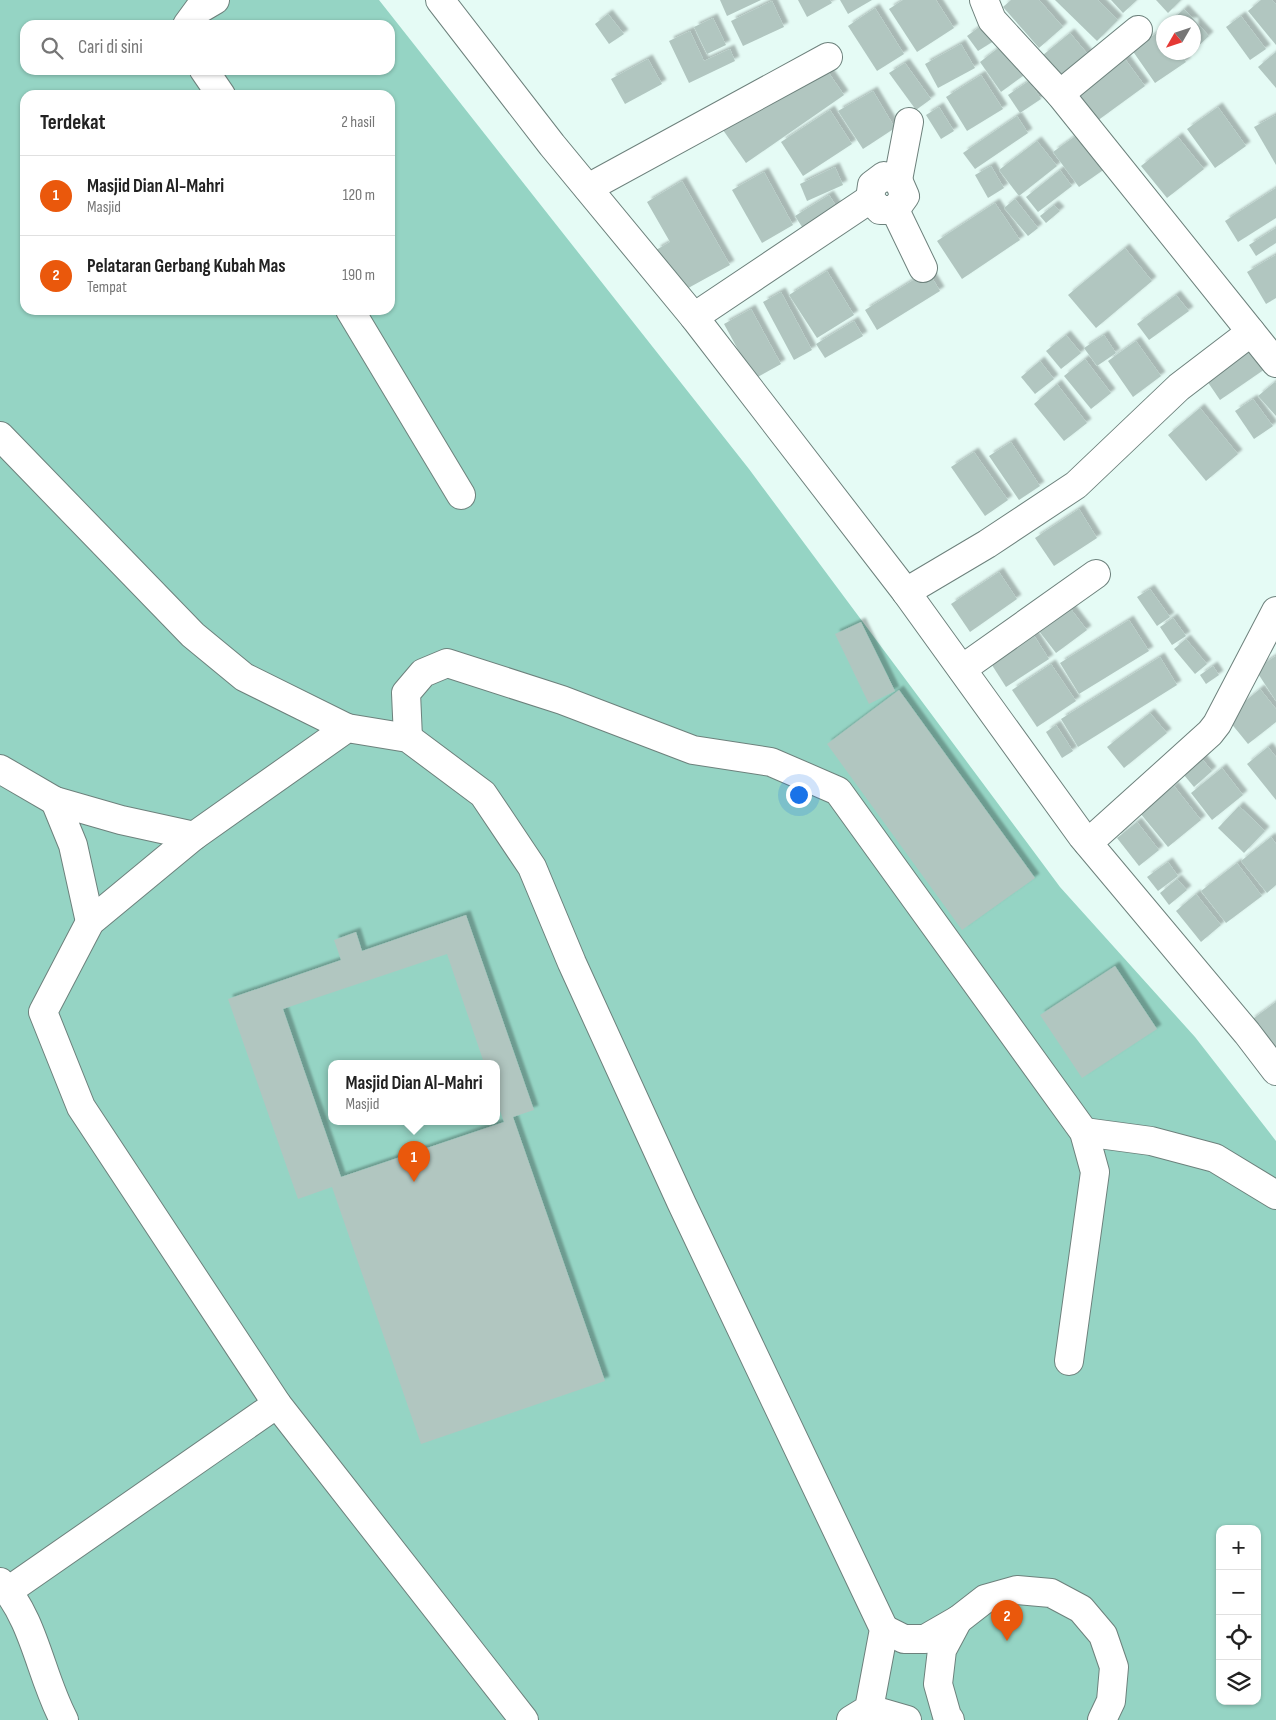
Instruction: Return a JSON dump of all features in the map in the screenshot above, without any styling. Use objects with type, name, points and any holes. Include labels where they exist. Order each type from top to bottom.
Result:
[{"type":"street","points":[[191,20],[198,10],[215,0]]},
{"type":"street","points":[[440,0],[552,146],[694,317],[906,592],[1088,843],[1247,1033],[1276,1071]]},
{"type":"street","points":[[984,0],[992,20],[1060,94],[1276,363]]},
{"type":"street","points":[[1060,94],[1138,30]]},
{"type":"street","points":[[588,188],[828,57]]},
{"type":"street","points":[[207,75],[217,90]]},
{"type":"street","points":[[895,210],[905,196],[898,180],[909,122]]},
{"type":"street","points":[[694,317],[870,200],[872,185],[884,176],[898,180]]},
{"type":"street","points":[[870,200],[880,210],[895,210]]},
{"type":"street","points":[[895,210],[923,268]]},
{"type":"street","points":[[353,315],[461,495]]},
{"type":"street","points":[[906,592],[987,544],[1076,485],[1179,387],[1252,332]]},
{"type":"street","points":[[0,436],[193,636],[244,677],[347,728],[408,738],[483,794],[532,867],[572,963],[682,1204],[884,1629],[904,1638],[925,1639],[958,1620],[985,1599],[1017,1590],[1051,1593],[1081,1609],[1103,1635],[1114,1667],[1111,1701],[1102,1720]]},
{"type":"street","points":[[962,669],[1096,574]]},
{"type":"street","points":[[1088,843],[1210,733],[1217,724],[1276,611]]},
{"type":"street","points":[[408,738],[406,693],[423,673],[447,663],[562,700],[693,750],[771,762],[838,791],[1084,1132],[1095,1172],[1069,1361]]},
{"type":"street","points":[[347,728],[194,836],[90,922],[43,1012],[81,1107],[277,1404],[524,1720]]},
{"type":"street","points":[[0,769],[55,802],[121,820],[194,836]]},
{"type":"street","points":[[55,802],[73,845],[90,922]]},
{"type":"street","points":[[1084,1132],[1151,1141],[1215,1158],[1276,1195]]},
{"type":"street","points":[[64,1720],[54,1700],[27,1623],[4,1586],[277,1404]]},
{"type":"street","points":[[950,1720],[947,1716],[938,1684],[942,1650],[958,1620]]},
{"type":"street","points":[[884,1629],[860,1714],[907,1720]]},
{"type":"green space","points":[[0,0],[379,0],[395,20],[20,20],[20,75],[395,75],[395,20],[749,469],[1060,887],[1195,1037],[1276,1141],[1276,1720],[0,1720]]},
{"type":"building","points":[[720,0],[761,0],[727,16]]},
{"type":"building","points":[[798,0],[830,0],[832,3],[807,17]]},
{"type":"building","points":[[840,0],[872,0],[848,14]]},
{"type":"building","points":[[903,0],[936,0],[954,28],[917,52],[889,9]]},
{"type":"building","points":[[1011,0],[1039,0],[1063,27],[1039,48],[1003,7]]},
{"type":"building","points":[[1055,0],[1098,0],[1118,20],[1097,41]]},
{"type":"building","points":[[1111,0],[1137,0],[1123,13]]},
{"type":"building","points":[[1156,0],[1181,0],[1168,13]]},
{"type":"building","points":[[1261,0],[1272,0],[1276,4],[1276,45],[1248,11]]},
{"type":"building","points":[[772,1],[784,27],[743,46],[731,21]]},
{"type":"building","points":[[875,8],[904,54],[877,71],[848,26]]},
{"type":"building","points":[[1184,9],[1190,15],[1178,15]]},
{"type":"building","points":[[608,14],[624,34],[609,44],[595,24]]},
{"type":"building","points":[[1241,16],[1266,49],[1250,60],[1226,27]]},
{"type":"building","points":[[713,18],[726,45],[707,54],[694,27]]},
{"type":"building","points":[[985,23],[997,39],[978,51],[967,36]]},
{"type":"building","points":[[1201,27],[1209,36],[1201,43]]},
{"type":"building","points":[[690,31],[704,61],[730,49],[735,61],[689,83],[669,41]]},
{"type":"building","points":[[1070,33],[1091,58],[1064,80],[1043,55]]},
{"type":"building","points":[[1156,34],[1156,60],[1185,60],[1186,62],[1155,83],[1132,50]]},
{"type":"building","points":[[1005,43],[1027,73],[1001,92],[980,62]]},
{"type":"building","points":[[961,44],[975,68],[938,88],[925,64]]},
{"type":"building","points":[[1276,52],[1276,88],[1258,67]]},
{"type":"building","points":[[1122,55],[1145,86],[1097,121],[1074,90]]},
{"type":"building","points":[[648,59],[662,84],[625,104],[611,79]]},
{"type":"building","points":[[822,63],[844,95],[746,163],[723,130]]},
{"type":"building","points":[[905,63],[931,99],[916,110],[889,73]]},
{"type":"building","points":[[981,75],[1003,109],[967,131],[946,97]]},
{"type":"building","points":[[1029,81],[1041,99],[1020,113],[1008,95]]},
{"type":"building","points":[[873,91],[895,128],[863,149],[838,111]]},
{"type":"building","points":[[939,107],[954,131],[941,139],[926,115]]},
{"type":"building","points":[[1218,107],[1246,146],[1215,168],[1187,129]]},
{"type":"building","points":[[830,110],[852,144],[803,176],[781,142]]},
{"type":"building","points":[[1276,115],[1276,165],[1254,127]]},
{"type":"building","points":[[1017,116],[1028,133],[975,169],[963,153]]},
{"type":"building","points":[[1084,130],[1109,166],[1079,187],[1053,152]]},
{"type":"building","points":[[1178,137],[1204,169],[1167,198],[1141,166]]},
{"type":"building","points":[[1037,141],[1057,166],[1019,196],[999,170]]},
{"type":"building","points":[[991,166],[1004,188],[988,198],[975,175]]},
{"type":"building","points":[[835,167],[843,185],[807,201],[800,184]]},
{"type":"building","points":[[1060,170],[1072,186],[1038,212],[1026,197]]},
{"type":"building","points":[[764,172],[793,225],[762,243],[732,190]]},
{"type":"building","points":[[682,181],[730,265],[681,292],[656,250],[670,242],[647,202]]},
{"type":"building","points":[[1276,188],[1276,218],[1238,242],[1225,221]]},
{"type":"building","points":[[829,195],[842,215],[808,236],[795,216]]},
{"type":"building","points":[[1015,199],[1038,228],[1028,236],[1004,208]]},
{"type":"building","points":[[995,203],[1020,240],[962,279],[937,241]]},
{"type":"building","points":[[1054,205],[1060,211],[1046,223],[1040,216]]},
{"type":"building","points":[[1276,228],[1276,243],[1256,256],[1249,245]]},
{"type":"building","points":[[1125,248],[1152,281],[1096,328],[1068,295]]},
{"type":"building","points":[[1276,255],[1276,298],[1266,304],[1247,272]]},
{"type":"building","points":[[827,271],[854,315],[817,338],[789,295]]},
{"type":"building","points":[[928,271],[940,291],[877,330],[865,310]]},
{"type":"building","points":[[781,292],[812,350],[794,360],[763,302]]},
{"type":"building","points":[[1176,295],[1189,311],[1149,340],[1137,324]]},
{"type":"building","points":[[751,309],[781,364],[754,379],[724,324]]},
{"type":"building","points":[[854,321],[863,336],[825,358],[816,344]]},
{"type":"building","points":[[1066,335],[1081,353],[1061,369],[1046,351]]},
{"type":"building","points":[[1104,335],[1116,353],[1097,366],[1084,348]]},
{"type":"building","points":[[1136,341],[1161,376],[1133,397],[1108,361]]},
{"type":"building","points":[[1250,347],[1265,369],[1220,400],[1205,378]]},
{"type":"building","points":[[1085,359],[1111,393],[1091,409],[1064,376]]},
{"type":"building","points":[[1040,361],[1054,379],[1035,394],[1021,377]]},
{"type":"building","points":[[1276,383],[1276,416],[1258,396]]},
{"type":"building","points":[[1057,384],[1087,423],[1064,441],[1034,404]]},
{"type":"building","points":[[1253,399],[1273,426],[1254,439],[1235,411]]},
{"type":"building","points":[[1200,408],[1238,454],[1206,481],[1168,435]]},
{"type":"building","points":[[1011,442],[1040,486],[1019,500],[989,456]]},
{"type":"building","points":[[974,452],[1008,500],[985,516],[951,467]]},
{"type":"building","points":[[1079,509],[1097,538],[1054,566],[1035,538]]},
{"type":"building","points":[[999,572],[1017,599],[970,632],[951,604]]},
{"type":"building","points":[[1150,589],[1170,617],[1157,626],[1137,597]]},
{"type":"building","points":[[1070,608],[1087,630],[1056,653],[1039,631]]},
{"type":"building","points":[[1173,618],[1186,636],[1172,645],[1160,627]]},
{"type":"building","points":[[1129,620],[1149,651],[1079,694],[1060,663]]},
{"type":"building","points":[[861,622],[895,691],[869,704],[835,634]]},
{"type":"building","points":[[1033,634],[1049,659],[1006,687],[990,662]]},
{"type":"building","points":[[1186,639],[1207,664],[1195,674],[1174,649]]},
{"type":"building","points":[[1276,656],[1276,701],[1255,669]]},
{"type":"building","points":[[1160,657],[1177,685],[1078,747],[1061,719]]},
{"type":"building","points":[[1051,664],[1076,701],[1037,727],[1012,690]]},
{"type":"building","points":[[1213,666],[1219,675],[1206,684],[1200,675]]},
{"type":"building","points":[[1260,689],[1276,709],[1276,722],[1248,744],[1226,717]]},
{"type":"building","points":[[899,690],[1035,878],[962,930],[827,744]]},
{"type":"building","points":[[1150,713],[1167,733],[1124,768],[1107,747]]},
{"type":"building","points":[[1056,725],[1073,751],[1062,758],[1046,732]]},
{"type":"building","points":[[1268,747],[1276,757],[1276,800],[1247,764]]},
{"type":"building","points":[[1198,754],[1212,771],[1194,787],[1179,769]]},
{"type":"building","points":[[1222,768],[1243,795],[1212,820],[1191,793]]},
{"type":"building","points":[[1174,786],[1201,820],[1168,847],[1140,813]]},
{"type":"building","points":[[1239,806],[1265,831],[1244,853],[1218,828]]},
{"type":"building","points":[[1137,822],[1159,850],[1139,866],[1117,838]]},
{"type":"building","points":[[1271,837],[1276,844],[1276,885],[1267,893],[1241,861]]},
{"type":"building","points":[[1168,862],[1178,876],[1158,891],[1147,877]]},
{"type":"building","points":[[1237,863],[1262,896],[1226,923],[1201,891]]},
{"type":"building","points":[[1177,879],[1187,890],[1169,905],[1160,893]]},
{"type":"building","points":[[1196,894],[1221,925],[1201,942],[1176,911]]},
{"type":"building","points":[[466,915],[534,1110],[513,1117],[605,1381],[421,1444],[332,1187],[298,1199],[228,999],[341,960],[334,940],[356,932],[362,951]]},
{"type":"building","points":[[1115,966],[1157,1029],[1082,1078],[1040,1015]]},
{"type":"building","points":[[1276,1002],[1276,1053],[1250,1021]]},
{"type":"place","name":"Masjid Dian Al-Mahri","points":[[414,1182]]},
{"type":"place","name":"Pelataran Gerbang Kubah Mas","points":[[1007,1641]]}]
